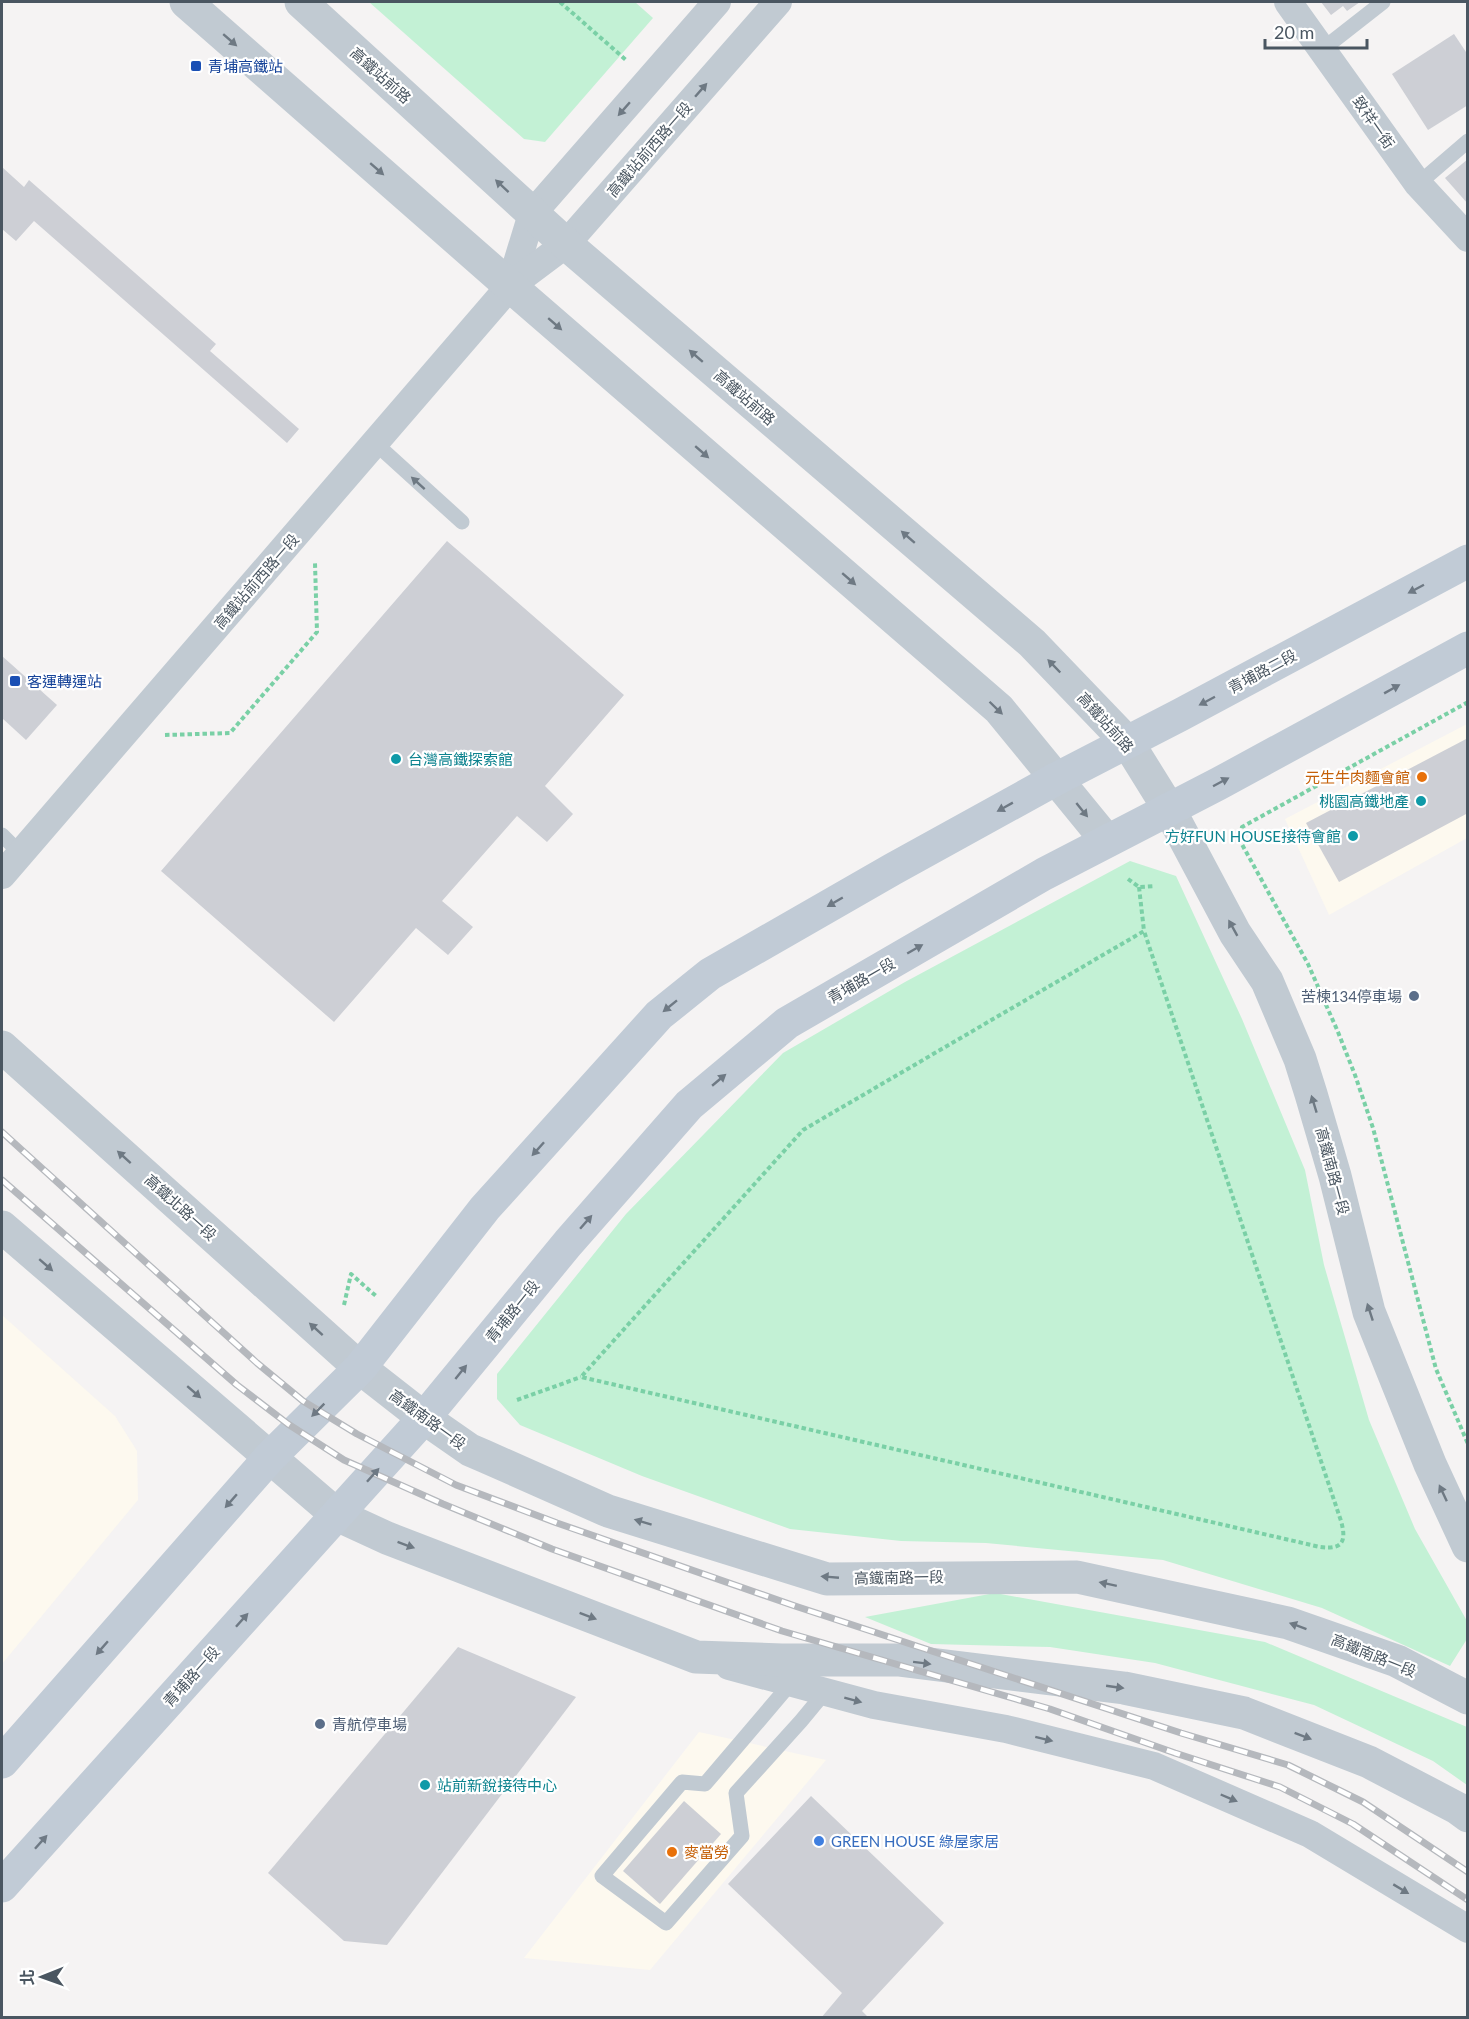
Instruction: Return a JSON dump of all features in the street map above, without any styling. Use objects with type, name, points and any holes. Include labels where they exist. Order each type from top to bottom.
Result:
[{"type":"main road","name":"青埔路二段","points":[[1056,779],[1467,561]]},
{"type":"main road","points":[[1107,841],[1467,648]]},
{"type":"main road","points":[[2,1762],[270,1457],[360,1368],[485,1208],[659,1015],[710,974],[1056,779]]},
{"type":"main road","name":"青埔路一段","points":[[2,1886],[424,1418],[568,1243],[689,1105],[787,1023],[1044,874],[1107,841]]},
{"type":"street","points":[[186,2],[999,709],[1107,841]]},
{"type":"street","name":"高鐵站前路","points":[[301,2],[566,244],[1032,643],[1128,742],[1169,809]]},
{"type":"street","name":"高鐵站前西路一段","points":[[510,286],[532,214],[717,2]]},
{"type":"street","name":"高鐵站前西路一段","points":[[2,875],[11,845],[375,443],[510,286],[566,244],[778,2]]},
{"type":"street","name":"致祥一街","points":[[1288,2],[1418,184],[1467,238]]},
{"type":"street","name":"高鐵南路一段","points":[[1169,809],[1235,933],[1268,981],[1300,1059],[1335,1176],[1369,1312],[1430,1464],[1467,1546]]},
{"type":"street","name":"高鐵北路一段","points":[[2,1047],[360,1368]]},
{"type":"street","points":[[2,1227],[337,1515],[387,1538],[696,1657],[874,1705],[1006,1729],[1154,1766],[1310,1834],[1467,1929]]},
{"type":"street","name":"高鐵南路一段","points":[[360,1368],[424,1418],[470,1450],[608,1511],[826,1579],[1077,1577],[1288,1623],[1397,1661],[1467,1698]]},
{"type":"street","points":[[696,1657],[898,1660],[1124,1688],[1244,1713],[1369,1762],[1457,1808],[1467,1816]]},
{"type":"lane","points":[[1323,49],[1383,2]]},
{"type":"lane","points":[[1418,184],[1467,141]]},
{"type":"lane","points":[[375,443],[462,522]]},
{"type":"lane","points":[[791,1683],[705,1784],[682,1782],[602,1876],[666,1923],[742,1836],[736,1792],[825,1692]]},
{"type":"path","points":[[560,2],[627,60]]},
{"type":"path","points":[[163,735],[230,734],[317,632],[315,554]]},
{"type":"path","points":[[1467,702],[1242,827],[1239,839],[1308,964],[1355,1075],[1368,1111],[1436,1369],[1467,1444]]},
{"type":"path","points":[[1128,879],[1138,887],[1155,886]]},
{"type":"path","points":[[581,1377],[1320,1547],[1333,1549],[1342,1543],[1345,1535],[1341,1521],[1144,931],[1138,887]]},
{"type":"path","points":[[517,1400],[581,1377],[803,1130],[1144,931]]},
{"type":"path","points":[[344,1305],[351,1274],[382,1301]]},
{"type":"shaded area","points":[[1467,724],[1467,838],[1329,915],[1285,819]]},
{"type":"shaded area","points":[[2,1315],[115,1416],[137,1451],[138,1500],[2,1664]]},
{"type":"shaded area","points":[[699,1732],[826,1760],[650,1970],[524,1958]]},
{"type":"green space","points":[[369,2],[635,2],[653,18],[545,142],[524,139]]},
{"type":"green space","points":[[1130,861],[1176,876],[1242,1019],[1305,1170],[1324,1265],[1369,1420],[1415,1529],[1467,1621],[1467,1639],[1450,1666],[1322,1608],[1163,1560],[986,1543],[901,1541],[790,1529],[642,1476],[520,1425],[497,1399],[497,1374],[626,1214],[783,1053],[905,982]]},
{"type":"green space","points":[[995,1593],[1265,1642],[1467,1727],[1467,1785],[1433,1761],[1314,1705],[1155,1663],[1050,1647],[931,1644],[865,1617]]},
{"type":"building","points":[[1321,2],[1360,2],[1347,11],[1343,6],[1331,15]]},
{"type":"building","points":[[1454,34],[1468,55],[1468,105],[1428,130],[1392,74]]},
{"type":"building","points":[[1468,159],[1468,204],[1445,178]]},
{"type":"building","points":[[2,167],[24,187],[29,180],[216,344],[210,351],[299,429],[287,443],[34,221],[16,241],[2,229]]},
{"type":"building","points":[[447,541],[624,695],[545,786],[573,814],[547,842],[517,816],[442,901],[473,927],[448,955],[416,928],[334,1022],[161,871]]},
{"type":"building","name":"客運轉運站","points":[[2,656],[57,705],[26,740],[2,718]]},
{"type":"building","points":[[1468,738],[1468,813],[1339,882],[1306,823]]},
{"type":"building","name":"站前新銳接待中心","points":[[458,1647],[576,1697],[387,1945],[344,1941],[268,1873]]},
{"type":"building","points":[[811,1796],[944,1923],[862,2011],[869,2018],[821,2018],[842,1993],[728,1884]]},
{"type":"building","name":"麥當勞","points":[[684,1801],[721,1834],[660,1904],[623,1871]]},
{"type":"railway","points":[[2,1132],[257,1363],[303,1401],[357,1434],[456,1485],[557,1523],[795,1606],[1181,1733],[1288,1765],[1363,1802],[1468,1872]]},
{"type":"railway","points":[[2,1180],[237,1385],[288,1424],[344,1460],[552,1549],[782,1631],[1050,1709],[1280,1787],[1353,1824],[1468,1900]]},
{"type":"place","name":"青埔高鐵站","points":[[196,66]]},
{"type":"place","name":"客運轉運站","points":[[15,681]]},
{"type":"place","name":"台灣高鐵探索館","points":[[396,759]]},
{"type":"place","name":"元生牛肉麵會館","points":[[1422,777]]},
{"type":"place","name":"桃園高鐵地產","points":[[1421,801]]},
{"type":"place","name":"方好FUN HOUSE接待會館","points":[[1353,836]]},
{"type":"place","name":"苦楝134停車場","points":[[1414,996]]},
{"type":"place","name":"青航停車場","points":[[320,1724]]},
{"type":"place","name":"站前新銳接待中心","points":[[425,1785]]},
{"type":"place","name":"GREEN HOUSE 綠屋家居","points":[[819,1841]]},
{"type":"place","name":"麥當勞","points":[[672,1852]]}]
